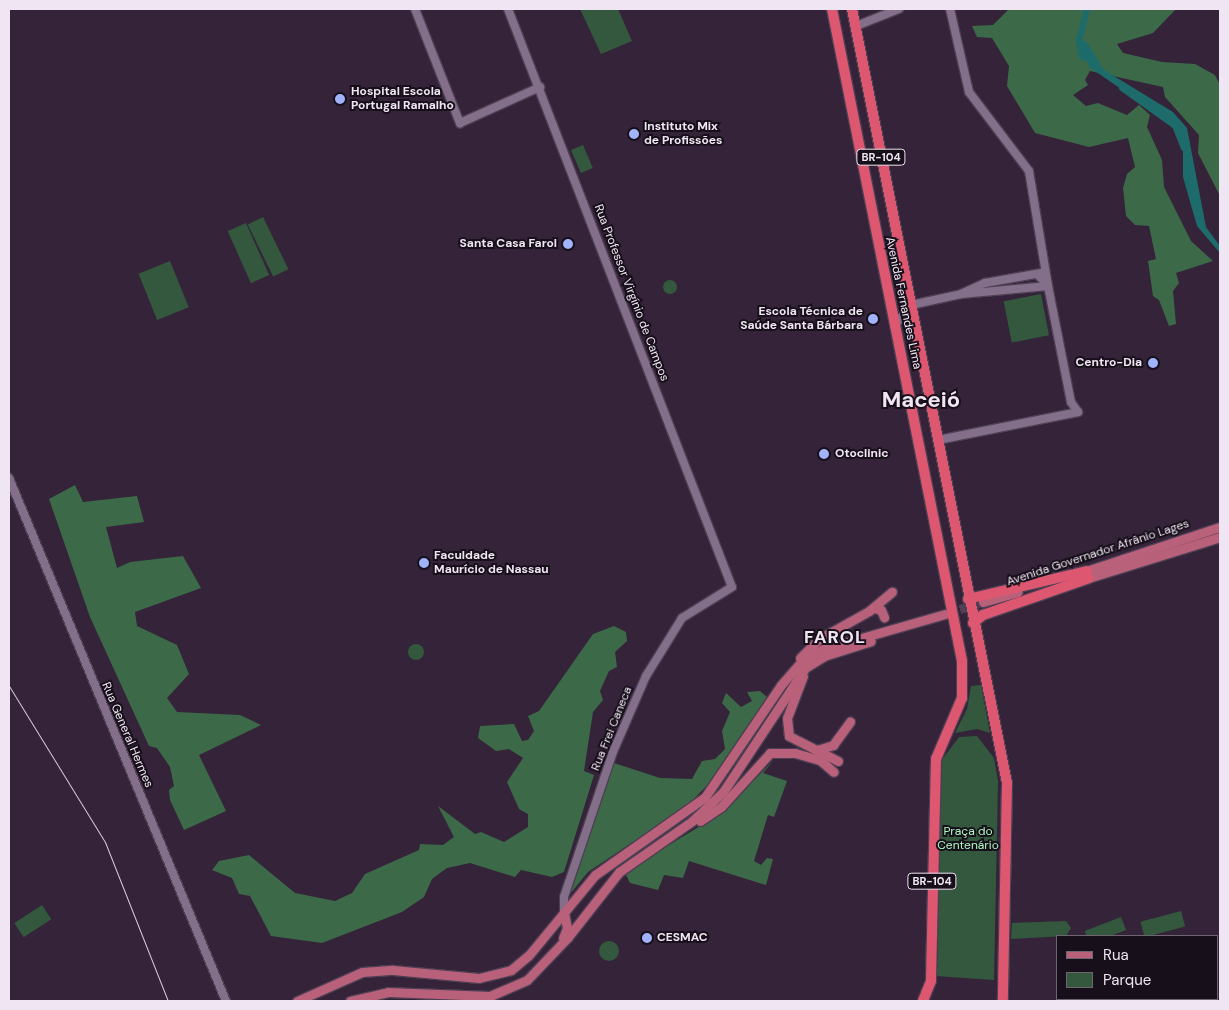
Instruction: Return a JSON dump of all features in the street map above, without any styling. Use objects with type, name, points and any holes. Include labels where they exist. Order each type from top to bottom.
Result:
[{"type":"highway","name":"Avenida Fernandes Lima","points":[[832,9],[962,661],[962,698],[936,759],[931,981],[923,1001]]},
{"type":"highway","name":"Avenida Fernandes Lima","points":[[852,9],[968,599],[1007,783],[1003,1001]]},
{"type":"highway","points":[[968,599],[1088,574]]},
{"type":"highway","points":[[973,623],[982,615],[1088,574]]},
{"type":"main road","name":"Avenida Governador Afrânio Lages","points":[[1088,574],[1220,527]]},
{"type":"main road","name":"Avenida Governador Afrânio Lages","points":[[984,605],[1088,574],[1170,553],[1220,537]]},
{"type":"main road","points":[[1170,553],[1185,538]]},
{"type":"main road","points":[[297,1001],[308,999],[350,976],[378,970],[479,978],[500,974],[529,955],[564,912],[610,863],[705,797],[781,685],[819,639],[874,608],[892,592]]},
{"type":"main road","points":[[874,608],[881,610],[884,617]]},
{"type":"main road","points":[[350,1001],[388,992],[498,995],[527,980],[551,957],[619,872],[677,831],[723,792],[805,668],[830,654],[946,616],[823,649],[804,659],[781,685]]},
{"type":"main road","points":[[805,668],[787,730],[793,742],[838,761]]},
{"type":"main road","points":[[814,750],[833,745],[850,722]]},
{"type":"main road","points":[[677,831],[721,807],[770,753],[795,753],[826,763],[834,772]]},
{"type":"main road","points":[[551,957],[566,932],[564,912]]},
{"type":"street","points":[[415,9],[460,123],[540,87]]},
{"type":"street","name":"Rua Professor Virgínio de Campos","points":[[508,9],[540,87],[732,587]]},
{"type":"street","points":[[856,26],[899,9]]},
{"type":"street","points":[[950,9],[969,92],[1029,171],[1070,402],[1067,414]]},
{"type":"street","points":[[961,294],[985,283],[1038,275],[1046,268]]},
{"type":"street","points":[[1038,275],[1048,286]]},
{"type":"street","points":[[895,325],[911,306],[961,294],[1048,286]]},
{"type":"street","points":[[938,440],[1078,412],[1070,402]]},
{"type":"street","name":"Rua General Hermes","points":[[9,478],[226,1001]]},
{"type":"street","name":"Rua Frei Caneca","points":[[564,912],[564,897],[613,752],[646,676],[682,618],[732,587]]},
{"type":"green space","points":[[580,9],[618,9],[632,41],[601,54]]},
{"type":"green space","points":[[583,145],[593,168],[581,173],[571,150]]},
{"type":"green space","points":[[263,217],[288,269],[273,277],[248,224]]},
{"type":"green space","points":[[246,223],[269,275],[251,283],[228,231]]},
{"type":"green space","points":[[170,261],[189,307],[157,320],[138,274]]},
{"type":"green space","points":[[667,280],[673,280],[677,287],[673,294],[667,294],[663,290],[663,284]]},
{"type":"green space","points":[[1041,294],[1049,335],[1012,342],[1004,301]]},
{"type":"green space","points":[[416,644],[422,646],[424,652],[422,658],[416,660],[410,658],[408,652],[410,646]]},
{"type":"green space","points":[[981,685],[990,733],[977,729],[955,733],[967,709],[971,686]]},
{"type":"green space","name":"Praça do Centenário","points":[[977,736],[994,758],[998,781],[994,980],[935,976],[941,761],[959,737]]},
{"type":"green space","points":[[42,905],[51,919],[24,937],[14,923]]},
{"type":"green space","points":[[1181,911],[1185,926],[1153,935],[1144,935],[1140,922]]},
{"type":"green space","points":[[1121,917],[1126,930],[1113,935],[1086,935],[1085,931]]},
{"type":"green space","points":[[1066,921],[1071,928],[1067,935],[1011,939],[1012,923]]},
{"type":"green space","points":[[605,941],[613,941],[619,947],[619,955],[613,961],[605,961],[599,955],[599,947]]},
{"type":"shaded area","points":[[1009,9],[1176,9],[1153,33],[1117,44],[1123,53],[1162,62],[1195,64],[1215,75],[1220,85],[1220,196],[1198,153],[1199,135],[1165,97],[1163,87],[1090,71],[1085,80],[1088,85],[1073,95],[1086,106],[1098,103],[1127,115],[1139,105],[1150,115],[1147,127],[1162,160],[1164,187],[1191,241],[1213,261],[1176,273],[1179,283],[1173,291],[1176,324],[1169,326],[1159,300],[1153,296],[1148,261],[1156,259],[1149,226],[1135,225],[1126,216],[1123,188],[1127,174],[1135,167],[1128,138],[1089,147],[1035,133],[1007,86],[1009,66],[992,38],[977,37],[972,26],[993,25]]},
{"type":"shaded area","points":[[1079,41],[1086,41],[1104,70],[1173,112],[1187,128],[1206,227],[1220,246],[1220,253],[1197,226],[1183,177],[1183,140],[1175,126],[1089,67]]},
{"type":"shaded area","points":[[75,485],[83,502],[137,496],[144,522],[106,527],[117,568],[130,562],[183,556],[201,588],[135,612],[137,626],[177,645],[189,674],[167,698],[177,712],[240,715],[261,725],[199,755],[226,811],[184,830],[170,800],[169,790],[174,786],[170,767],[157,748],[149,746],[90,617],[49,499]]},
{"type":"shaded area","points":[[614,626],[626,632],[627,641],[615,652],[617,667],[609,671],[600,691],[603,700],[593,712],[584,771],[594,775],[564,872],[552,877],[521,870],[515,877],[470,863],[447,868],[432,879],[424,897],[402,912],[322,943],[271,936],[250,896],[239,894],[232,878],[212,870],[219,861],[249,855],[295,893],[335,901],[352,893],[365,874],[419,850],[420,844],[443,845],[454,837],[438,806],[475,834],[481,832],[504,842],[528,827],[528,814],[519,809],[507,782],[523,758],[509,749],[496,751],[478,738],[480,726],[514,724],[522,741],[528,740],[534,731],[528,716],[539,711],[593,634]]},
{"type":"shaded area","points":[[760,691],[767,697],[715,777],[688,805],[588,872],[570,894],[614,763],[660,778],[692,779],[702,761],[715,759],[725,749],[722,731],[730,712],[722,703],[726,693],[741,707],[752,701],[747,692]]},
{"type":"shaded area","points":[[774,760],[763,773],[787,781],[774,817],[768,815],[754,861],[761,865],[767,858],[773,859],[766,885],[689,861],[683,878],[664,875],[658,890],[630,883],[626,875],[636,865],[720,814]]},
{"type":"waterway","points":[[1087,9],[1079,41],[1082,57],[1088,58]]},
{"type":"waterway","points":[[1122,88],[1175,126],[1184,148]]},
{"type":"tunnel","points":[[947,613],[983,602]]},
{"type":"tram line","points":[[9,686],[105,842],[168,1001]]},
{"type":"place","name":"Hospital Escola Portugal Ramalho","points":[[340,99]]},
{"type":"place","name":"Instituto Mix de Profissões","points":[[634,134]]},
{"type":"place","name":"Santa Casa Farol","points":[[568,244]]},
{"type":"place","name":"Escola Técnica de Saúde Santa Bárbara","points":[[873,319]]},
{"type":"place","name":"Centro-Dia","points":[[1153,363]]},
{"type":"place","name":"Otoclinic","points":[[824,454]]},
{"type":"place","name":"Faculdade Maurício de Nassau","points":[[424,563]]},
{"type":"place","name":"CESMAC","points":[[647,938]]},
{"type":"district","name":"Maceió","points":[[921,400]]},
{"type":"district","name":"FAROL","points":[[835,637]]}]
